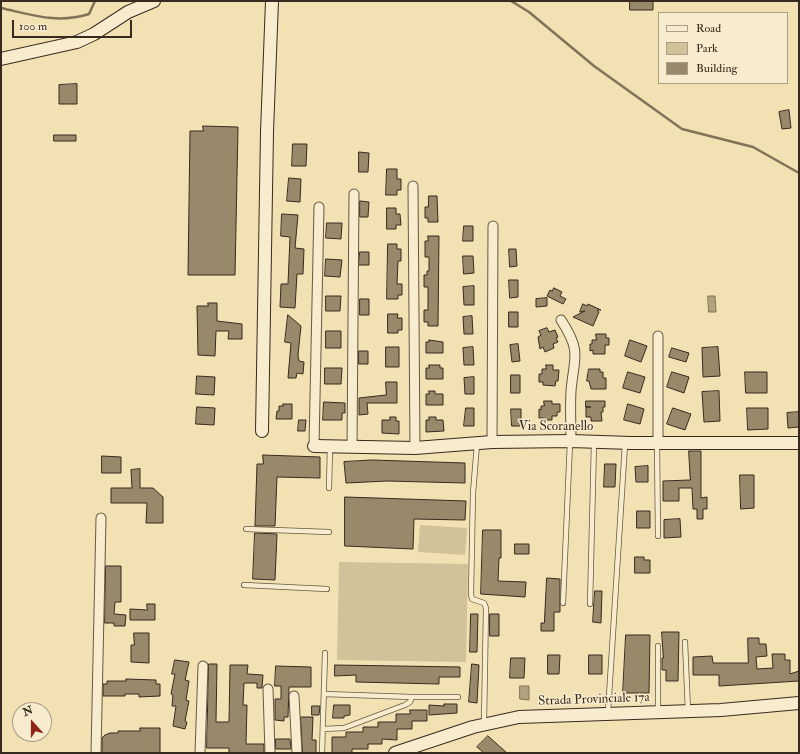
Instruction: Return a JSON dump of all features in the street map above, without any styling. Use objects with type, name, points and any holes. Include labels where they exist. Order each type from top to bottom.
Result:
[{"type":"street","points":[[1,59],[77,42],[94,34],[128,12],[154,1]]},
{"type":"street","points":[[262,431],[267,140],[272,1]]},
{"type":"street","points":[[413,186],[415,448]]},
{"type":"street","points":[[352,447],[354,194]]},
{"type":"street","points":[[314,446],[319,207]]},
{"type":"street","points":[[492,442],[493,226]]},
{"type":"street","points":[[561,320],[572,339],[576,357],[571,397],[571,441]]},
{"type":"street","points":[[657,443],[658,336]]},
{"type":"street","name":"Via Scoranello","points":[[314,446],[415,448],[492,442],[571,441],[625,443],[799,443]]},
{"type":"street","points":[[96,753],[101,518]]},
{"type":"street","points":[[200,753],[203,666]]},
{"type":"street","points":[[268,689],[270,753]]},
{"type":"street","points":[[294,696],[297,753]]},
{"type":"street","name":"Strada Provinciale 17a","points":[[395,753],[484,724],[528,716],[688,711],[763,707],[799,703]]},
{"type":"lane","points":[[563,603],[571,441]]},
{"type":"lane","points":[[590,604],[594,442]]},
{"type":"lane","points":[[608,713],[625,443]]},
{"type":"lane","points":[[657,443],[658,536]]},
{"type":"lane","points":[[477,444],[473,493],[471,594],[472,599],[484,603],[486,608],[484,724]]},
{"type":"lane","points":[[330,446],[330,488]]},
{"type":"lane","points":[[246,529],[329,532]]},
{"type":"lane","points":[[244,585],[327,589]]},
{"type":"lane","points":[[685,642],[688,711]]},
{"type":"lane","points":[[658,646],[658,712]]},
{"type":"lane","points":[[322,753],[325,653]]},
{"type":"lane","points":[[324,694],[458,697]]},
{"type":"lane","points":[[323,729],[346,727],[405,705],[410,702],[412,697]]},
{"type":"green space","points":[[420,525],[467,528],[465,555],[418,552]]},
{"type":"green space","points":[[339,562],[468,564],[466,662],[337,660]]},
{"type":"shaded area","points":[[708,296],[715,296],[716,312],[709,312]]},
{"type":"shaded area","points":[[520,686],[529,686],[529,700],[520,699]]},
{"type":"building","points":[[630,1],[653,1],[653,10],[630,10]]},
{"type":"building","points":[[77,84],[77,104],[59,104],[59,85]]},
{"type":"building","points":[[789,110],[791,128],[782,129],[779,112]]},
{"type":"building","points":[[203,126],[238,127],[235,275],[188,275],[190,131],[203,131]]},
{"type":"building","points":[[54,135],[76,135],[76,141],[54,141]]},
{"type":"building","points":[[293,144],[307,144],[306,166],[292,166]]},
{"type":"building","points":[[359,152],[369,153],[368,172],[359,172]]},
{"type":"building","points":[[387,169],[397,169],[397,179],[401,179],[401,190],[397,190],[397,195],[386,195]]},
{"type":"building","points":[[289,178],[301,179],[300,202],[287,201]]},
{"type":"building","points":[[429,196],[437,196],[438,222],[428,222],[428,218],[425,218],[425,207],[428,207]]},
{"type":"building","points":[[360,201],[369,202],[368,217],[360,217]]},
{"type":"building","points":[[387,208],[396,208],[396,214],[400,214],[401,225],[396,225],[396,229],[387,229]]},
{"type":"building","points":[[282,214],[298,215],[295,248],[304,249],[303,274],[297,274],[295,308],[280,307],[281,284],[288,284],[290,237],[281,236]]},
{"type":"building","points":[[327,223],[342,223],[341,239],[326,238]]},
{"type":"building","points":[[464,226],[473,226],[473,241],[463,241]]},
{"type":"building","points":[[428,236],[439,236],[438,326],[428,326],[428,322],[424,322],[424,310],[428,310],[428,287],[424,287],[424,275],[427,275],[427,271],[429,271],[429,257],[425,257],[425,241],[428,241]]},
{"type":"building","points":[[388,244],[397,244],[397,249],[401,249],[401,261],[398,261],[397,284],[402,284],[402,295],[398,295],[398,299],[387,299]]},
{"type":"building","points":[[509,249],[516,249],[517,266],[510,267]]},
{"type":"building","points":[[360,252],[369,252],[369,265],[359,265]]},
{"type":"building","points":[[463,256],[473,256],[474,273],[464,274]]},
{"type":"building","points":[[326,259],[342,260],[340,277],[325,276]]},
{"type":"building","points":[[509,280],[518,280],[518,297],[510,298]]},
{"type":"building","points":[[474,286],[474,305],[464,305],[463,287]]},
{"type":"building","points":[[554,288],[562,292],[560,296],[566,299],[563,304],[547,296],[550,290],[552,291]]},
{"type":"building","points":[[326,296],[341,296],[340,311],[326,311]]},
{"type":"building","points":[[547,298],[547,306],[536,307],[536,299]]},
{"type":"building","points":[[360,299],[369,299],[369,315],[360,315]]},
{"type":"building","points":[[208,303],[217,303],[217,321],[242,324],[242,339],[228,339],[229,331],[216,331],[215,356],[198,355],[197,306],[208,306]]},
{"type":"building","points":[[583,304],[587,306],[588,304],[601,310],[597,310],[599,312],[593,326],[573,317],[585,311],[580,312]]},
{"type":"building","points":[[509,312],[518,312],[518,327],[509,327]]},
{"type":"building","points":[[388,314],[398,314],[397,318],[402,318],[402,330],[398,330],[398,333],[388,333]]},
{"type":"building","points":[[288,315],[301,326],[298,355],[299,361],[304,362],[303,374],[297,373],[296,378],[288,378],[291,343],[285,342]]},
{"type":"building","points":[[472,316],[473,334],[464,334],[463,317]]},
{"type":"building","points":[[547,328],[549,332],[555,330],[558,337],[556,338],[558,342],[553,344],[554,348],[545,352],[543,347],[540,349],[538,337],[541,335],[539,331]]},
{"type":"building","points":[[326,331],[341,331],[341,348],[326,348]]},
{"type":"building","points":[[596,334],[606,334],[606,338],[609,338],[609,345],[605,345],[605,354],[593,354],[593,350],[590,351],[590,344],[592,344],[592,340],[596,340]]},
{"type":"building","points":[[429,340],[443,342],[443,353],[426,353],[426,342],[429,342]]},
{"type":"building","points":[[630,340],[647,346],[641,362],[625,356]]},
{"type":"building","points":[[518,344],[520,361],[512,362],[510,345]]},
{"type":"building","points":[[386,347],[399,347],[399,367],[386,367]]},
{"type":"building","points":[[473,347],[474,365],[464,365],[463,348]]},
{"type":"building","points":[[718,347],[720,376],[703,377],[702,348]]},
{"type":"building","points":[[672,348],[689,353],[686,362],[669,357]]},
{"type":"building","points":[[359,351],[368,351],[368,364],[359,364]]},
{"type":"building","points":[[429,365],[440,365],[440,368],[443,368],[443,379],[426,379],[426,368],[429,368]]},
{"type":"building","points":[[546,365],[553,365],[553,370],[559,370],[558,381],[556,381],[555,386],[543,385],[543,382],[539,382],[539,374],[542,374],[542,369],[546,369]]},
{"type":"building","points":[[325,368],[342,368],[341,384],[325,384]]},
{"type":"building","points":[[589,369],[600,369],[600,372],[603,372],[603,378],[606,378],[606,389],[591,389],[589,381],[587,381]]},
{"type":"building","points":[[628,372],[645,377],[640,393],[623,388]]},
{"type":"building","points":[[672,372],[689,377],[684,393],[667,387]]},
{"type":"building","points":[[745,372],[767,372],[767,393],[746,393]]},
{"type":"building","points":[[511,375],[520,375],[520,393],[511,393]]},
{"type":"building","points":[[197,376],[215,377],[214,395],[196,394]]},
{"type":"building","points":[[474,377],[474,394],[465,394],[464,378]]},
{"type":"building","points":[[386,382],[397,382],[397,403],[367,403],[368,414],[359,415],[359,398],[386,395]]},
{"type":"building","points":[[429,391],[435,391],[435,394],[443,394],[443,405],[426,405],[426,394],[429,394]]},
{"type":"building","points":[[719,391],[720,421],[704,422],[702,392]]},
{"type":"building","points":[[544,401],[552,401],[552,404],[560,404],[560,412],[557,412],[557,416],[552,416],[552,420],[543,420],[543,418],[539,418],[539,409],[541,410],[541,406],[544,406]]},
{"type":"building","points":[[586,401],[605,401],[605,407],[603,407],[603,412],[601,412],[602,421],[591,421],[591,417],[586,417]]},
{"type":"building","points":[[324,402],[345,403],[345,413],[342,413],[342,420],[323,420]]},
{"type":"building","points":[[283,404],[292,404],[292,419],[276,419],[279,406],[283,406]]},
{"type":"building","points":[[628,404],[644,409],[640,424],[624,420]]},
{"type":"building","points":[[197,407],[215,408],[214,425],[196,424]]},
{"type":"building","points":[[466,408],[474,408],[474,426],[464,426]]},
{"type":"building","points":[[673,408],[691,414],[685,430],[667,424]]},
{"type":"building","points":[[747,408],[768,408],[768,429],[748,430]]},
{"type":"building","points":[[511,409],[521,409],[521,426],[512,426]]},
{"type":"building","points":[[799,412],[799,427],[788,428],[787,413]]},
{"type":"building","points":[[390,417],[396,417],[396,421],[399,421],[399,434],[382,433],[382,420],[390,420]]},
{"type":"building","points":[[429,417],[436,417],[436,420],[443,420],[444,431],[426,432],[426,420],[429,420]]},
{"type":"building","points":[[299,420],[306,420],[305,431],[298,431]]},
{"type":"building","points":[[689,451],[701,451],[701,498],[707,497],[707,509],[703,509],[703,519],[697,519],[697,509],[693,509],[692,488],[679,488],[679,501],[663,501],[663,481],[690,480]]},
{"type":"building","points":[[263,455],[320,457],[320,478],[277,477],[275,526],[255,526],[257,464],[263,464]]},
{"type":"building","points":[[102,456],[121,457],[121,473],[102,473]]},
{"type":"building","points":[[372,460],[465,463],[465,483],[387,481],[346,483],[344,462]]},
{"type":"building","points":[[605,464],[616,464],[615,487],[604,487]]},
{"type":"building","points":[[648,466],[648,482],[636,482],[635,467]]},
{"type":"building","points":[[140,469],[140,488],[153,488],[163,497],[163,523],[146,523],[147,503],[111,503],[111,488],[132,488],[131,470]]},
{"type":"building","points":[[740,475],[754,475],[754,508],[741,509]]},
{"type":"building","points":[[345,497],[466,501],[465,520],[414,519],[413,549],[345,546]]},
{"type":"building","points":[[637,511],[650,511],[650,528],[637,528]]},
{"type":"building","points":[[680,519],[681,537],[664,538],[664,520]]},
{"type":"building","points":[[483,530],[501,530],[501,558],[499,558],[498,581],[526,582],[525,597],[481,594]]},
{"type":"building","points":[[255,533],[277,534],[275,580],[253,579]]},
{"type":"building","points":[[515,544],[529,544],[529,554],[515,554]]},
{"type":"building","points":[[635,557],[644,557],[644,560],[650,560],[650,573],[635,573]]},
{"type":"building","points":[[106,566],[121,566],[121,602],[115,602],[114,614],[126,615],[125,626],[114,626],[114,623],[105,623]]},
{"type":"building","points":[[547,578],[560,579],[560,612],[554,612],[554,631],[541,631],[541,623],[544,623]]},
{"type":"building","points":[[595,591],[602,591],[601,623],[593,622]]},
{"type":"building","points":[[147,604],[155,604],[155,620],[130,620],[130,609],[147,610]]},
{"type":"building","points":[[471,614],[478,614],[477,652],[470,652]]},
{"type":"building","points":[[490,614],[499,614],[499,636],[490,636]]},
{"type":"building","points":[[662,632],[679,632],[678,681],[666,681],[666,670],[662,670]]},
{"type":"building","points":[[134,633],[149,633],[149,663],[131,662],[131,645],[134,645]]},
{"type":"building","points":[[626,635],[650,635],[649,693],[623,693]]},
{"type":"building","points":[[748,638],[759,638],[759,644],[766,644],[767,656],[756,657],[757,669],[773,668],[772,654],[785,654],[785,660],[790,660],[790,674],[799,671],[799,681],[719,686],[719,675],[693,675],[693,657],[712,656],[713,663],[748,663]]},
{"type":"building","points":[[548,655],[560,655],[559,674],[548,674]]},
{"type":"building","points":[[589,655],[602,655],[602,674],[589,674]]},
{"type":"building","points":[[511,658],[525,658],[524,678],[510,678]]},
{"type":"building","points":[[175,660],[189,662],[185,680],[189,681],[186,700],[189,701],[185,729],[173,726],[176,706],[172,706],[173,695],[171,694],[175,674],[172,674]]},
{"type":"building","points":[[209,664],[217,664],[216,722],[229,722],[230,665],[248,665],[247,674],[263,675],[262,688],[257,688],[257,683],[244,683],[243,705],[247,705],[246,744],[264,744],[264,753],[229,753],[229,748],[207,748]]},
{"type":"building","points":[[472,664],[479,665],[477,703],[469,702]]},
{"type":"building","points":[[335,665],[460,667],[460,677],[439,677],[439,684],[356,682],[356,675],[335,676]]},
{"type":"building","points":[[276,666],[311,667],[311,687],[289,687],[288,717],[284,717],[284,721],[275,720],[275,699],[281,699],[281,686],[275,686]]},
{"type":"building","points":[[126,679],[156,680],[156,684],[160,684],[160,696],[139,697],[139,694],[125,694],[125,696],[103,696],[103,684],[107,684],[107,681],[126,681]]},
{"type":"building","points":[[444,704],[457,704],[457,713],[429,715],[429,705],[444,706]]},
{"type":"building","points":[[334,705],[350,705],[350,715],[344,716],[344,718],[333,718]]},
{"type":"building","points":[[312,706],[320,706],[319,715],[312,715]]},
{"type":"building","points":[[410,710],[427,710],[427,721],[412,721],[412,729],[397,729],[397,740],[382,739],[382,744],[368,744],[368,749],[352,749],[352,753],[332,753],[332,737],[346,737],[346,732],[363,732],[363,727],[378,727],[378,722],[396,722],[396,714],[410,714]]},
{"type":"building","points":[[301,717],[313,717],[312,740],[316,740],[316,753],[303,753]]},
{"type":"building","points":[[140,728],[160,728],[160,753],[102,753],[102,738],[105,735],[110,733],[118,733],[118,731],[140,731]]},
{"type":"building","points":[[488,736],[507,753],[484,753],[477,747]]},
{"type":"building","points":[[276,739],[290,739],[291,749],[276,749]]},
{"type":"waterway","points":[[1,8],[34,16],[66,18],[89,14],[95,1]]},
{"type":"waterway","points":[[511,1],[529,12],[594,66],[682,129],[753,147],[799,173]]}]
